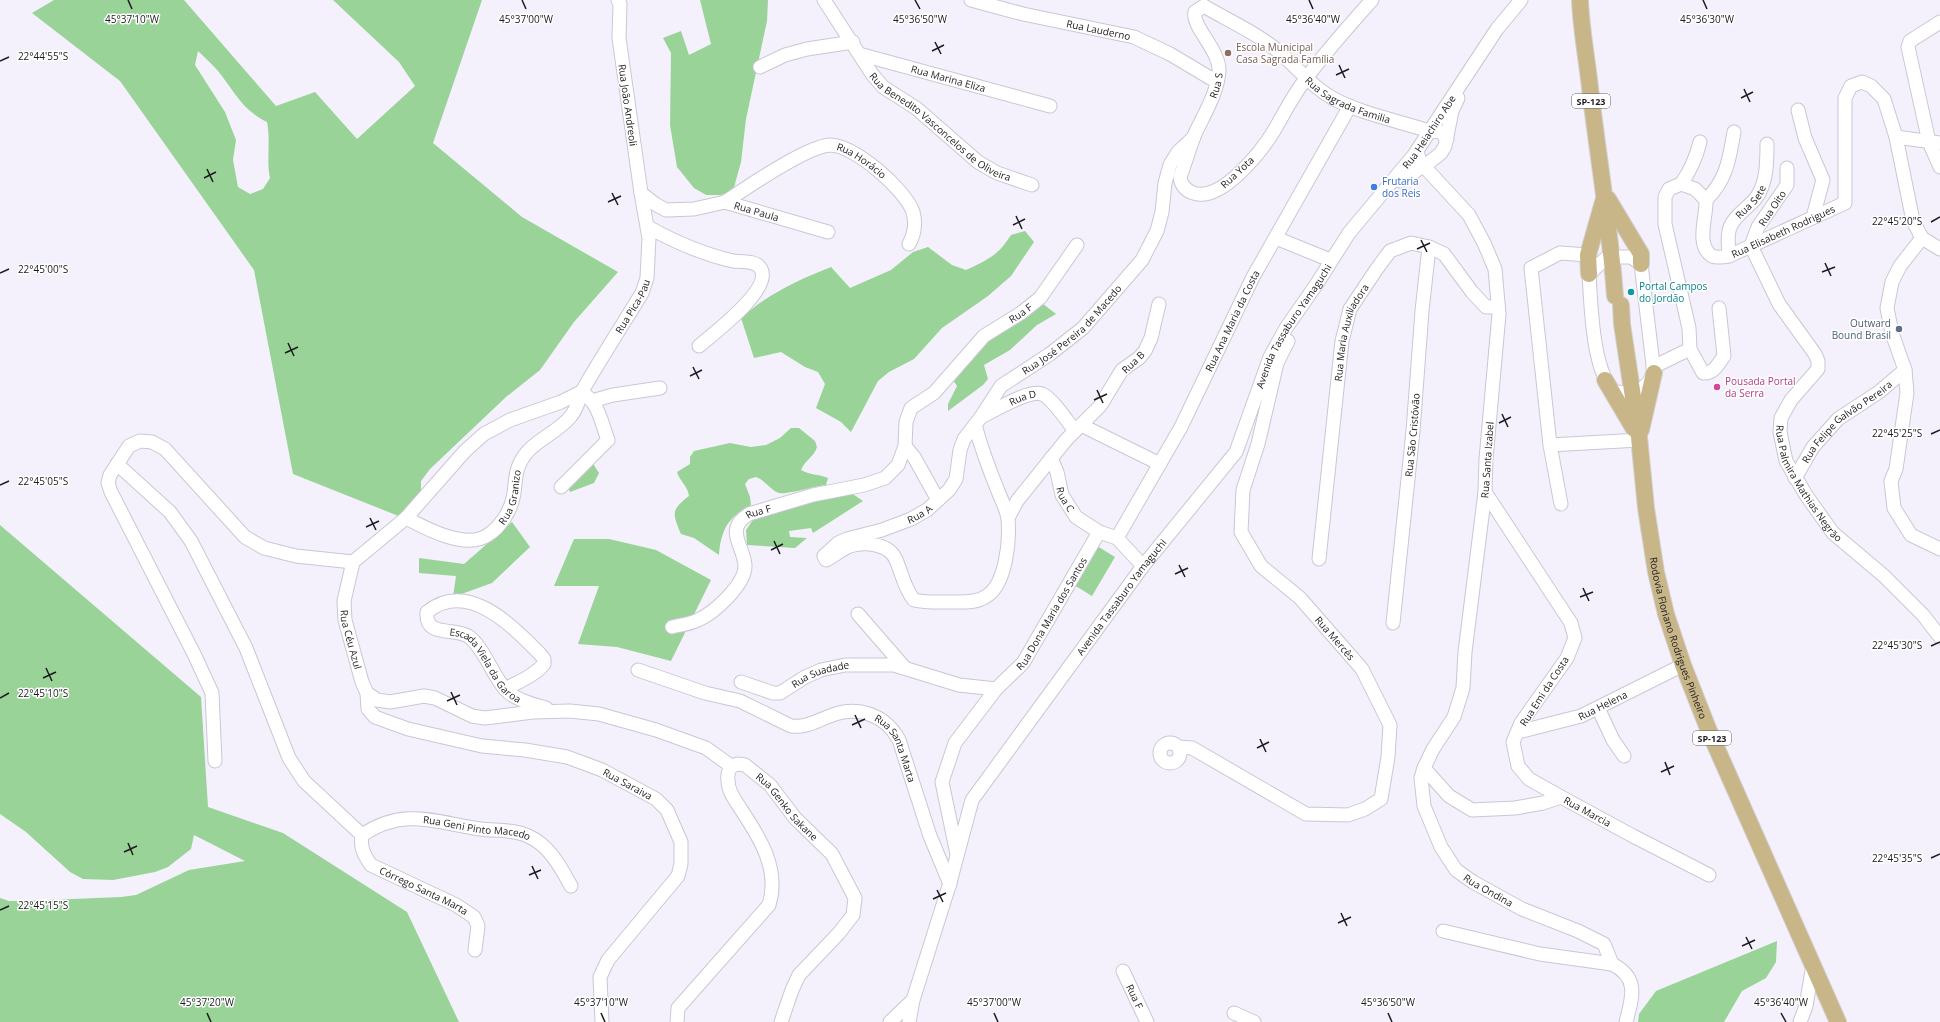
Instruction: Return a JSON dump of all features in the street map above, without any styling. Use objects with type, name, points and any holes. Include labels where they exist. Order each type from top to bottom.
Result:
[{"type":"main road","name":"Rodovia Floriano Rodrigues Pinheiro","points":[[1578,2],[1606,194],[1618,301],[1639,439],[1646,508],[1656,572],[1666,614],[1683,665],[1709,731],[1838,1022]]},
{"type":"main road","points":[[1589,274],[1588,255],[1606,194]]},
{"type":"main road","points":[[1606,194],[1641,254],[1642,264]]},
{"type":"main road","points":[[1639,439],[1653,370]]},
{"type":"main road","points":[[1605,380],[1639,439]]},
{"type":"street","name":"Rua João Andreoli","points":[[618,0],[620,4],[619,38],[644,211]]},
{"type":"street","points":[[824,0],[856,48]]},
{"type":"street","name":"Rua Lauderno","points":[[971,0],[1023,14],[1134,37],[1170,54],[1217,82]]},
{"type":"street","name":"Rua Yota","points":[[1194,137],[1180,177],[1181,184],[1185,189],[1192,193],[1201,195],[1213,192],[1225,186],[1253,158],[1274,130],[1292,98],[1306,78],[1372,0]]},
{"type":"street","name":"Rua Heiachiro Abe","points":[[1381,196],[1417,151],[1497,29],[1521,0]]},
{"type":"street","name":"Rua S","points":[[1194,137],[1207,111],[1217,82],[1219,69],[1214,50],[1195,22],[1194,16],[1203,6]]},
{"type":"street","name":"Rua Sagrada Familia","points":[[1203,6],[1265,40],[1312,85],[1334,99],[1350,106],[1429,131],[1441,132],[1447,139]]},
{"type":"street","points":[[1940,22],[1910,41],[1908,47],[1935,142],[1940,167]]},
{"type":"street","name":"Rua Marina Eliza","points":[[760,68],[785,55],[807,49],[856,48],[1050,106]]},
{"type":"street","name":"Rua Benedito Vasconcelos de Oliveira","points":[[856,48],[872,74],[883,87],[916,108],[978,162],[997,173],[1032,185]]},
{"type":"street","name":"Rua Heiachiro Abe","points":[[1381,196],[1441,153],[1447,139],[1452,111],[1466,76]]},
{"type":"street","name":"Rua Elisabeth Rodrigues","points":[[1706,200],[1702,232],[1705,245],[1712,255],[1729,256],[1845,203],[1846,98],[1851,86],[1862,82],[1871,86],[1884,99],[1896,137]]},
{"type":"street","name":"Rua Ana Maria da Costa","points":[[1117,538],[1181,427],[1254,277],[1350,106]]},
{"type":"street","points":[[1798,110],[1805,138],[1823,180],[1813,217]]},
{"type":"street","points":[[1681,184],[1695,188],[1706,200],[1721,183],[1727,170],[1734,132]]},
{"type":"street","name":"Rua José Pereira de Macedo","points":[[978,421],[1001,386],[1050,354],[1083,328],[1142,260],[1158,231],[1162,212],[1165,183],[1170,165],[1178,152],[1194,137]]},
{"type":"street","points":[[1935,142],[1896,137],[1913,221],[1922,238],[1940,249]]},
{"type":"street","points":[[1700,142],[1691,170],[1681,184],[1669,189],[1665,197],[1665,224],[1689,328],[1690,349],[1703,373],[1709,374],[1716,368],[1724,356],[1719,308]]},
{"type":"street","name":"Rua Sete","points":[[1729,256],[1728,231],[1735,220],[1756,197],[1763,185],[1767,163],[1767,144]]},
{"type":"street","name":"Rua Horácio","points":[[725,202],[814,149],[830,145],[843,149],[866,161],[900,191],[913,213],[914,233],[909,244]]},
{"type":"street","name":"Rua Santa Izabel","points":[[1417,151],[1417,158],[1468,215],[1481,237],[1495,269],[1498,307],[1485,492],[1465,652],[1463,688],[1454,717],[1433,749],[1424,768]]},
{"type":"street","name":"Rua Oito","points":[[1751,246],[1758,226],[1787,185],[1787,168]]},
{"type":"street","name":"Rua Paula","points":[[641,193],[655,204],[666,210],[676,211],[694,209],[725,202],[828,232]]},
{"type":"street","name":"Avenida Tassaburo Yamaguchi","points":[[909,1022],[913,1000],[950,884],[972,800],[1143,566],[1236,452],[1270,357],[1299,307],[1316,286],[1330,260],[1349,233],[1381,196]]},
{"type":"street","name":"Rua Pica-Pau","points":[[581,392],[642,293],[647,278],[648,227],[644,211]]},
{"type":"street","points":[[648,227],[675,242],[694,250],[733,261],[755,263],[760,267],[762,274],[761,284],[750,299],[699,346]]},
{"type":"street","points":[[1276,238],[1330,260]]},
{"type":"street","points":[[1922,238],[1900,266],[1892,282],[1887,308],[1892,333],[1905,370],[1907,393],[1896,470],[1891,481],[1894,508],[1911,535],[1940,549]]},
{"type":"street","name":"Rua Maria Auxiliadora","points":[[1319,559],[1342,341],[1350,310],[1390,251],[1411,243],[1429,247],[1444,254],[1472,292],[1486,307],[1498,307]]},
{"type":"street","name":"Rua F","points":[[672,627],[698,620],[707,615],[733,591],[741,578],[745,567],[737,538],[736,527],[741,519],[749,514],[813,495],[864,485],[885,478],[898,465],[905,446],[906,422],[912,408],[934,393],[984,336],[1021,313],[1040,298],[1077,245]]},
{"type":"street","name":"Rua Palmira Mathias Negrão","points":[[1751,246],[1779,304],[1815,354],[1818,361],[1818,369],[1791,400],[1782,418],[1780,432],[1786,461],[1795,478],[1833,533],[1884,576],[1923,615],[1940,637]]},
{"type":"street","name":"Rua São Cristóvão","points":[[1393,623],[1413,431],[1422,311],[1429,247]]},
{"type":"street","points":[[1561,504],[1550,445],[1531,268],[1560,253],[1588,255]]},
{"type":"street","points":[[1631,257],[1642,264],[1653,370],[1646,388],[1631,392],[1615,392],[1605,380],[1597,353],[1589,274],[1605,259],[1614,265],[1631,257]]},
{"type":"street","name":"Rua Mercês","points":[[1178,747],[1192,748],[1306,814],[1348,815],[1364,809],[1381,799],[1388,757],[1390,725],[1362,668],[1300,598],[1261,566],[1241,532],[1243,490],[1258,444],[1278,363],[1316,286]]},
{"type":"street","name":"Rua B","points":[[1078,428],[1100,406],[1122,370],[1139,358],[1145,351],[1151,338],[1159,304]]},
{"type":"street","points":[[1653,370],[1690,349]]},
{"type":"street","name":"Rua Felipe Galvão Pereira","points":[[1795,478],[1813,447],[1838,419],[1879,392],[1905,370]]},
{"type":"street","points":[[592,400],[613,395],[660,388]]},
{"type":"street","points":[[215,761],[212,692],[196,656],[111,492],[108,483],[110,475],[129,446],[140,441],[152,442],[165,449],[245,537],[264,548],[296,556],[353,562],[406,518],[465,451],[484,434],[510,420],[561,402],[581,392],[592,400],[608,440],[561,487]]},
{"type":"street","name":"Rua Granizo","points":[[406,518],[423,527],[461,540],[474,540],[488,535],[504,519],[513,499],[515,474],[520,461],[530,449],[558,429],[571,416],[581,392]]},
{"type":"street","name":"Rua D","points":[[978,421],[1020,398],[1034,393],[1042,394],[1078,428],[1160,464]]},
{"type":"street","points":[[978,421],[980,443],[1008,518]]},
{"type":"street","name":"Rua A","points":[[978,421],[964,439],[960,450],[956,479],[949,490],[938,500],[911,519],[838,543],[824,556],[826,560],[851,546],[877,544],[890,551],[896,558],[903,581],[914,600],[925,603],[976,601],[986,597],[996,588],[1003,575],[1008,534],[1008,518]]},
{"type":"street","points":[[1008,518],[1017,501],[1051,458],[1078,428]]},
{"type":"street","points":[[1550,445],[1639,439]]},
{"type":"street","points":[[905,446],[914,457],[938,500]]},
{"type":"street","name":"Rua C","points":[[1051,458],[1057,472],[1062,495],[1068,507],[1076,517],[1099,532],[1117,538]]},
{"type":"street","points":[[117,464],[170,512],[191,541],[246,648],[289,758],[304,781],[362,835]]},
{"type":"street","name":"Rua Emi da Costa","points":[[1485,492],[1571,623],[1575,638],[1567,658],[1521,723],[1513,742],[1518,766],[1529,779],[1561,797]]},
{"type":"street","name":"Rua Dona Maria dos Santos","points":[[996,689],[1023,663],[1099,532]]},
{"type":"street","points":[[1117,538],[1143,566]]},
{"type":"street","name":"Rua Céu Azul","points":[[353,562],[344,601],[345,620],[366,692]]},
{"type":"street","name":"Escada Viela da Garoa","points":[[505,689],[532,675],[540,669],[544,664],[544,659],[540,654],[502,618],[469,601],[449,601],[432,607],[427,612],[426,619],[429,625],[437,630],[450,631],[468,636],[484,656],[505,689],[516,697],[554,711]]},
{"type":"street","points":[[858,614],[904,667]]},
{"type":"street","name":"Rua Suadade","points":[[741,682],[773,693],[780,693],[805,677],[821,670],[845,666],[894,665],[959,685],[996,689]]},
{"type":"street","name":"Rua Helena","points":[[1518,732],[1581,716],[1683,665]]},
{"type":"street","name":"Rua Santa Marta","points":[[638,670],[706,694],[740,701],[791,726],[799,727],[811,724],[831,715],[857,710],[871,714],[893,728],[899,740],[930,836],[950,884]]},
{"type":"street","points":[[957,858],[942,782],[955,743],[996,689]]},
{"type":"street","points":[[366,692],[377,700],[390,702],[424,696],[435,698],[472,716],[485,718],[532,712],[554,711]]},
{"type":"street","name":"Rua Saraiva","points":[[366,692],[368,709],[374,717],[408,729],[482,746],[525,750],[567,757],[602,770],[656,798],[666,810],[681,842],[682,864],[678,876],[608,960],[600,977],[602,1022]]},
{"type":"street","points":[[1598,708],[1613,740],[1624,756]]},
{"type":"street","name":"Rua Genko Sakane","points":[[554,711],[599,714],[656,730],[706,748],[732,766],[738,764],[745,765],[770,785],[794,818],[832,854],[855,898],[853,915],[839,933],[799,975],[781,1022]]},
{"type":"street","points":[[677,1022],[678,1008],[766,909],[772,897],[771,871],[766,852],[756,833],[731,794],[727,781],[728,772],[732,766]]},
{"type":"street","name":"Rua Marcia","points":[[1424,768],[1449,796],[1472,810],[1515,808],[1543,803],[1561,797],[1709,875]]},
{"type":"street","name":"Rua Ondina","points":[[1424,768],[1421,778],[1424,806],[1441,847],[1456,870],[1473,882],[1522,909],[1578,931],[1604,944],[1612,964],[1620,968],[1628,977],[1632,985],[1632,995],[1626,1022]]},
{"type":"street","name":"Rua Geni Pinto Macedo","points":[[362,835],[370,830],[396,820],[416,818],[528,835],[547,848],[560,866],[571,886]]},
{"type":"street","name":"Córrego Santa Marta","points":[[362,835],[360,846],[364,856],[371,865],[456,905],[474,917],[478,926],[475,950]]},
{"type":"street","points":[[1443,931],[1540,954],[1612,964]]},
{"type":"street","points":[[1800,1022],[1806,1006],[1813,965]]},
{"type":"street","name":"Rua F","points":[[1122,971],[1147,1022]]},
{"type":"street","points":[[890,1022],[913,1000]]},
{"type":"street","points":[[1234,1013],[1254,1022]]},
{"type":"green space","points":[[54,0],[184,0],[276,106],[315,92],[357,139],[415,86],[399,62],[333,0],[482,0],[433,143],[522,217],[618,272],[574,322],[540,370],[506,397],[430,469],[421,481],[421,495],[401,517],[293,474],[254,270],[120,81],[32,13]],"holes":[[[198,51],[218,71],[245,106],[251,112],[267,122],[269,136],[268,164],[270,178],[263,189],[250,194],[238,187],[233,160],[236,140],[225,112],[195,65]]]},
{"type":"green space","points":[[700,0],[768,0],[767,21],[746,119],[741,162],[733,191],[721,195],[706,195],[694,188],[677,167],[670,125],[671,53],[663,38],[681,31],[689,55],[711,44]]},
{"type":"green space","points":[[1025,231],[1034,242],[1011,276],[988,296],[942,328],[914,359],[889,372],[878,381],[851,432],[841,422],[816,408],[825,384],[818,372],[805,367],[781,352],[754,358],[741,318],[751,309],[773,295],[807,277],[831,267],[850,288],[891,270],[913,252],[928,247],[952,265],[966,270],[992,257],[1011,235]]},
{"type":"green space","points":[[1033,296],[1056,314],[1037,325],[1010,350],[984,365],[988,379],[983,385],[948,411],[948,404],[957,386],[949,374],[963,349],[973,339],[1011,314]]},
{"type":"green space","points":[[791,428],[799,428],[815,441],[817,447],[816,450],[801,470],[828,478],[826,485],[788,493],[779,493],[759,478],[756,477],[749,479],[745,484],[750,497],[751,505],[737,514],[727,525],[722,538],[719,555],[694,538],[681,534],[676,521],[675,512],[679,505],[689,496],[687,489],[677,472],[690,464],[690,457],[694,451],[730,443],[751,447],[766,445],[780,438]]},
{"type":"green space","points":[[586,453],[599,473],[594,483],[570,492],[565,478]]},
{"type":"green space","points":[[841,486],[863,501],[813,533],[811,528],[789,531],[790,537],[807,538],[795,548],[747,545],[746,530],[755,517]]},
{"type":"green space","points":[[512,522],[530,547],[492,583],[453,597],[456,576],[419,573],[419,558],[464,564]]},
{"type":"green space","points":[[0,525],[201,697],[208,807],[283,833],[407,912],[459,1022],[0,1022],[0,898],[9,901],[24,901],[136,895],[189,870],[245,861],[194,835],[191,849],[168,867],[155,872],[113,880],[83,879],[70,872],[26,832],[0,814]]},
{"type":"green space","points":[[574,539],[609,539],[656,550],[711,580],[671,661],[617,647],[578,644],[599,586],[554,586]]},
{"type":"green space","points":[[1097,546],[1115,557],[1092,596],[1074,585]]},
{"type":"green space","points":[[1777,941],[1776,962],[1766,978],[1742,991],[1724,1022],[1638,1022],[1639,1014],[1656,991]]},
{"type":"place","name":"Escola Municipal Casa Sagrada Família","points":[[1228,53]]},
{"type":"place","name":"Frutaria dos Reis","points":[[1374,187]]},
{"type":"place","name":"Portal Campos do Jordão","points":[[1631,292]]},
{"type":"place","name":"Outward Bound Brasil","points":[[1899,329]]},
{"type":"place","name":"Pousada Portal da Serra","points":[[1717,387]]}]
